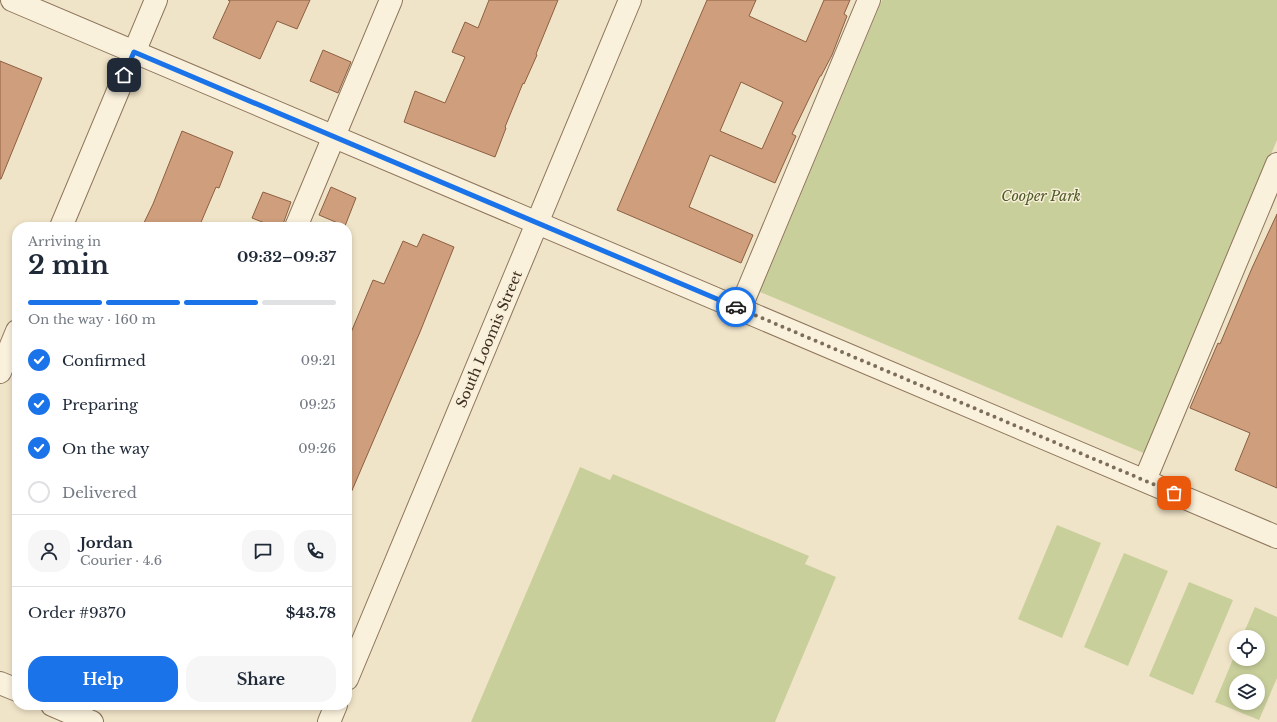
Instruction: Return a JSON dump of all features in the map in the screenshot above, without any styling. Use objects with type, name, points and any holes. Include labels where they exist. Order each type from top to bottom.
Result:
[{"type":"street","points":[[12,0],[1277,537]]},
{"type":"street","points":[[63,222],[156,0]]},
{"type":"street","points":[[298,222],[391,0]]},
{"type":"street","name":"South Loomis Street","points":[[352,667],[630,0]]},
{"type":"street","points":[[740,309],[869,0]]},
{"type":"street","points":[[1145,480],[1277,164]]},
{"type":"street","points":[[0,372],[12,343]]},
{"type":"street","points":[[0,683],[12,688]]},
{"type":"street","points":[[70,710],[92,716]]},
{"type":"street","points":[[329,722],[334,710]]},
{"type":"green space","name":"Cooper Park","points":[[882,0],[1277,0],[1277,140],[1146,454],[760,292]]},
{"type":"green space","points":[[580,467],[610,480],[613,474],[809,556],[805,564],[836,577],[775,722],[471,722]]},
{"type":"green space","points":[[1057,525],[1101,543],[1062,638],[1018,619]]},
{"type":"green space","points":[[1124,553],[1168,571],[1128,666],[1084,647]]},
{"type":"green space","points":[[1189,582],[1233,600],[1193,695],[1149,676]]},
{"type":"green space","points":[[1255,607],[1277,617],[1277,678],[1265,706],[1265,674],[1229,674],[1229,708],[1215,702],[1230,666],[1265,666],[1265,630],[1245,630]]},
{"type":"green space","points":[[1235,710],[1263,710],[1259,720]]},
{"type":"building","points":[[228,0],[310,0],[297,29],[277,21],[260,59],[213,38],[230,1]]},
{"type":"building","points":[[489,0],[558,0],[536,54],[537,55],[524,84],[523,83],[505,127],[506,128],[495,157],[404,122],[415,91],[445,103],[465,57],[452,52],[465,22],[478,28]]},
{"type":"building","points":[[707,0],[756,0],[749,16],[806,42],[824,0],[850,0],[844,14],[847,16],[832,55],[820,76],[792,134],[796,136],[775,183],[710,155],[689,207],[753,235],[741,263],[617,210]],"holes":[[[741,82],[783,102],[762,149],[720,131]]]},
{"type":"building","points":[[323,50],[351,62],[338,93],[310,81]]},
{"type":"building","points":[[0,61],[42,78],[1,179],[0,179]]},
{"type":"building","points":[[182,131],[233,152],[219,188],[216,187],[201,222],[144,222]]},
{"type":"building","points":[[331,187],[356,198],[347,222],[336,222],[319,215]]},
{"type":"building","points":[[263,192],[291,202],[284,222],[262,222],[252,218]]},
{"type":"building","points":[[1277,214],[1277,488],[1235,470],[1250,433],[1190,408]]},
{"type":"building","points":[[423,234],[454,247],[420,332],[352,490],[352,330],[373,280],[384,284],[403,241],[417,247]]},
{"type":"way so far","points":[[736,307],[1174,493]]},
{"type":"route","points":[[124,75],[134,52],[736,307]]}]
